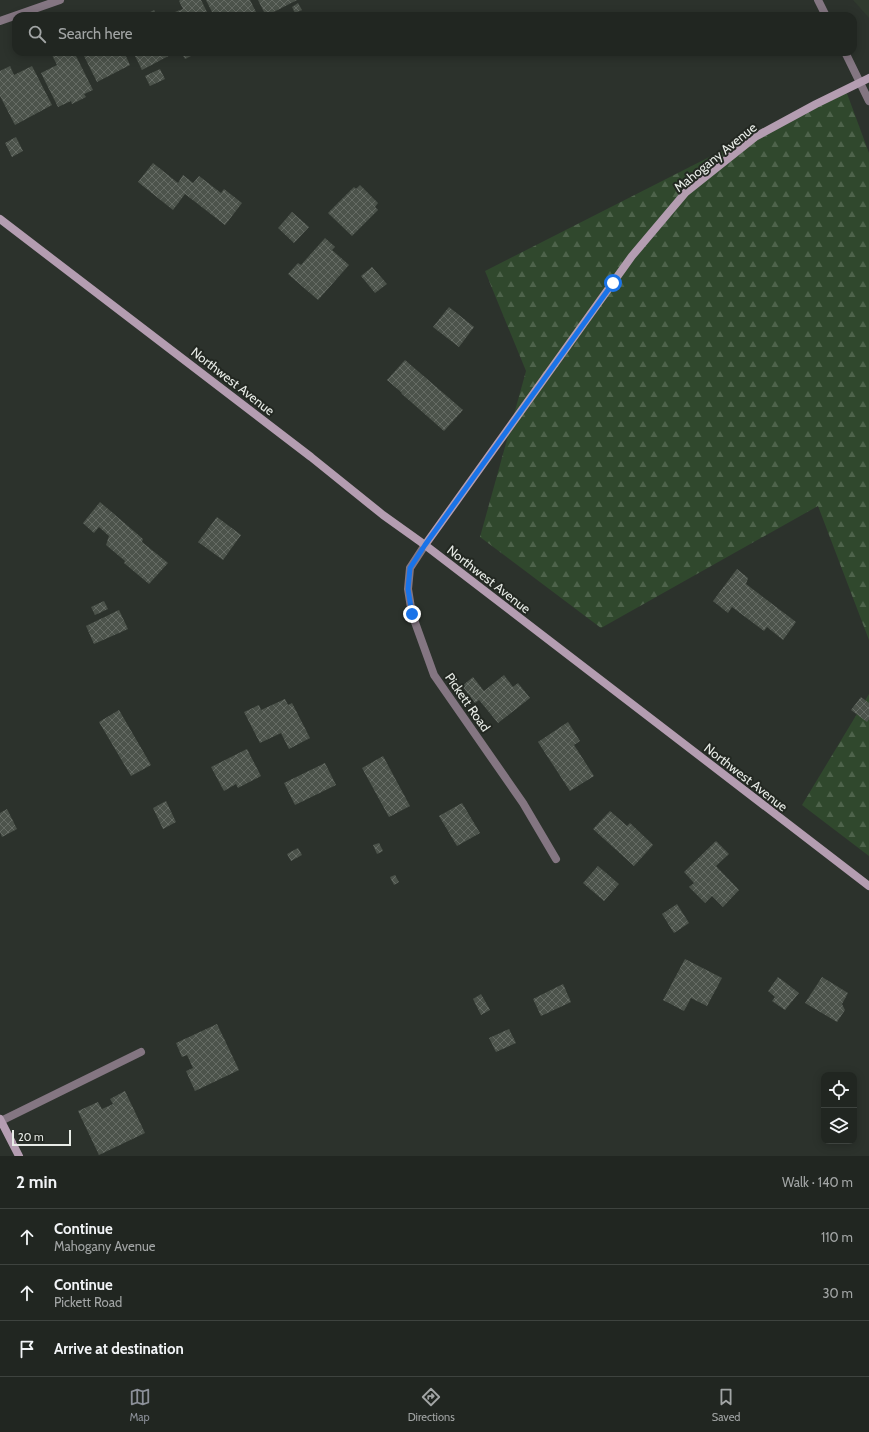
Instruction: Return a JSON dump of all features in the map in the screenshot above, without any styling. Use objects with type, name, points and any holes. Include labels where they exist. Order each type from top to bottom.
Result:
[{"type":"main road","name":"Mahogany Avenue","points":[[425,545],[632,256],[686,192],[755,137],[816,104],[869,78]]},
{"type":"main road","name":"Northwest Avenue","points":[[0,218],[311,457],[384,515],[869,886]]},
{"type":"main road","points":[[0,1120],[19,1156]]},
{"type":"street","points":[[26,12],[60,0]]},
{"type":"street","points":[[818,0],[824,12]]},
{"type":"street","points":[[0,21],[12,17]]},
{"type":"street","points":[[847,56],[869,101]]},
{"type":"street","name":"Pickett Road","points":[[425,545],[410,568],[408,589],[412,614],[434,675],[523,803],[556,860]]},
{"type":"street","points":[[0,1120],[141,1052]]},
{"type":"shaded area","points":[[853,0],[869,0],[869,18]]},
{"type":"green space","points":[[845,88],[869,153],[869,640],[818,506],[601,628],[480,537],[526,371],[485,271]]},
{"type":"green space","points":[[869,694],[869,856],[802,805]]},
{"type":"building","points":[[201,0],[207,12],[175,12],[183,9],[179,1]]},
{"type":"building","points":[[206,0],[250,0],[256,12],[212,12]]},
{"type":"building","points":[[258,0],[297,0],[274,12],[264,12]]},
{"type":"building","points":[[298,3],[302,10],[294,12],[292,7]]},
{"type":"building","points":[[52,56],[76,56],[93,90],[84,94],[86,97],[72,104],[71,101],[58,107],[41,73],[57,65]]},
{"type":"building","points":[[84,56],[126,56],[130,65],[97,82]]},
{"type":"building","points":[[135,56],[168,56],[142,70]]},
{"type":"building","points":[[183,56],[191,56],[185,59]]},
{"type":"building","points":[[10,66],[14,75],[32,66],[52,105],[15,125],[0,96],[0,71]]},
{"type":"building","points":[[160,69],[165,79],[150,86],[145,76]]},
{"type":"building","points":[[16,137],[23,151],[12,157],[5,143]]},
{"type":"building","points":[[153,163],[178,183],[183,175],[193,183],[199,176],[221,193],[224,189],[242,203],[225,225],[185,194],[173,210],[138,182]]},
{"type":"building","points":[[360,185],[378,203],[375,207],[378,210],[352,236],[328,213],[354,187],[356,189]]},
{"type":"building","points":[[292,212],[309,227],[294,243],[278,228]]},
{"type":"building","points":[[325,238],[335,247],[332,250],[349,265],[318,300],[288,274],[298,263],[301,265]]},
{"type":"building","points":[[372,267],[387,284],[375,293],[361,276]]},
{"type":"building","points":[[449,307],[474,327],[459,347],[433,327]]},
{"type":"building","points":[[405,360],[463,410],[444,431],[387,380]]},
{"type":"building","points":[[100,502],[143,539],[142,542],[168,563],[149,584],[124,563],[125,561],[106,545],[109,536],[99,527],[94,533],[83,523]]},
{"type":"building","points":[[217,517],[241,535],[223,560],[198,542]]},
{"type":"building","points":[[737,569],[748,578],[746,584],[796,622],[783,640],[767,627],[764,631],[732,607],[728,613],[713,601]]},
{"type":"building","points":[[104,601],[108,609],[95,615],[91,607]]},
{"type":"building","points":[[119,610],[128,629],[94,644],[86,626]]},
{"type":"building","points":[[504,675],[513,687],[518,683],[530,698],[498,723],[479,700],[475,703],[462,686],[473,677],[484,691]]},
{"type":"building","points":[[861,697],[869,703],[869,719],[867,722],[851,710]]},
{"type":"building","points":[[285,699],[288,705],[292,703],[310,738],[289,749],[281,733],[260,743],[244,712],[259,705],[261,710]]},
{"type":"building","points":[[119,710],[151,765],[131,776],[99,722]]},
{"type":"building","points":[[568,722],[580,741],[574,745],[594,776],[570,791],[538,742]]},
{"type":"building","points":[[247,749],[261,776],[238,788],[236,784],[224,791],[211,767]]},
{"type":"building","points":[[383,756],[410,806],[389,817],[362,768]]},
{"type":"building","points":[[325,763],[336,785],[295,805],[284,783]]},
{"type":"building","points":[[166,801],[176,822],[163,829],[153,808]]},
{"type":"building","points":[[462,803],[480,833],[457,846],[439,816]]},
{"type":"building","points":[[7,809],[17,829],[2,837],[0,832],[0,813]]},
{"type":"building","points":[[610,811],[627,826],[630,823],[653,845],[634,866],[593,829]]},
{"type":"building","points":[[716,841],[729,854],[716,866],[739,890],[723,907],[712,896],[705,903],[689,887],[694,883],[684,872]]},
{"type":"building","points":[[379,843],[383,851],[377,854],[373,845]]},
{"type":"building","points":[[298,848],[302,855],[291,861],[287,854]]},
{"type":"building","points":[[598,866],[619,884],[604,901],[583,883]]},
{"type":"building","points":[[395,875],[399,882],[394,885],[390,877]]},
{"type":"building","points":[[677,904],[689,923],[674,933],[662,914]]},
{"type":"building","points":[[685,959],[722,978],[707,1006],[691,998],[684,1011],[663,1000]]},
{"type":"building","points":[[778,977],[799,993],[785,1010],[772,1001],[775,997],[768,991]]},
{"type":"building","points":[[822,977],[848,993],[842,1004],[845,1010],[837,1022],[805,1003]]},
{"type":"building","points":[[563,984],[571,1002],[541,1016],[533,999]]},
{"type":"building","points":[[481,994],[490,1010],[481,1015],[473,999]]},
{"type":"building","points":[[217,1024],[239,1070],[195,1091],[186,1071],[193,1068],[187,1055],[182,1057],[176,1043]]},
{"type":"building","points":[[509,1029],[516,1043],[496,1052],[489,1038]]},
{"type":"building","points":[[125,1091],[145,1133],[99,1155],[78,1111],[98,1102],[102,1109],[113,1104],[110,1099]]},
{"type":"route","points":[[412,614],[408,589],[410,568],[613,283]]}]
